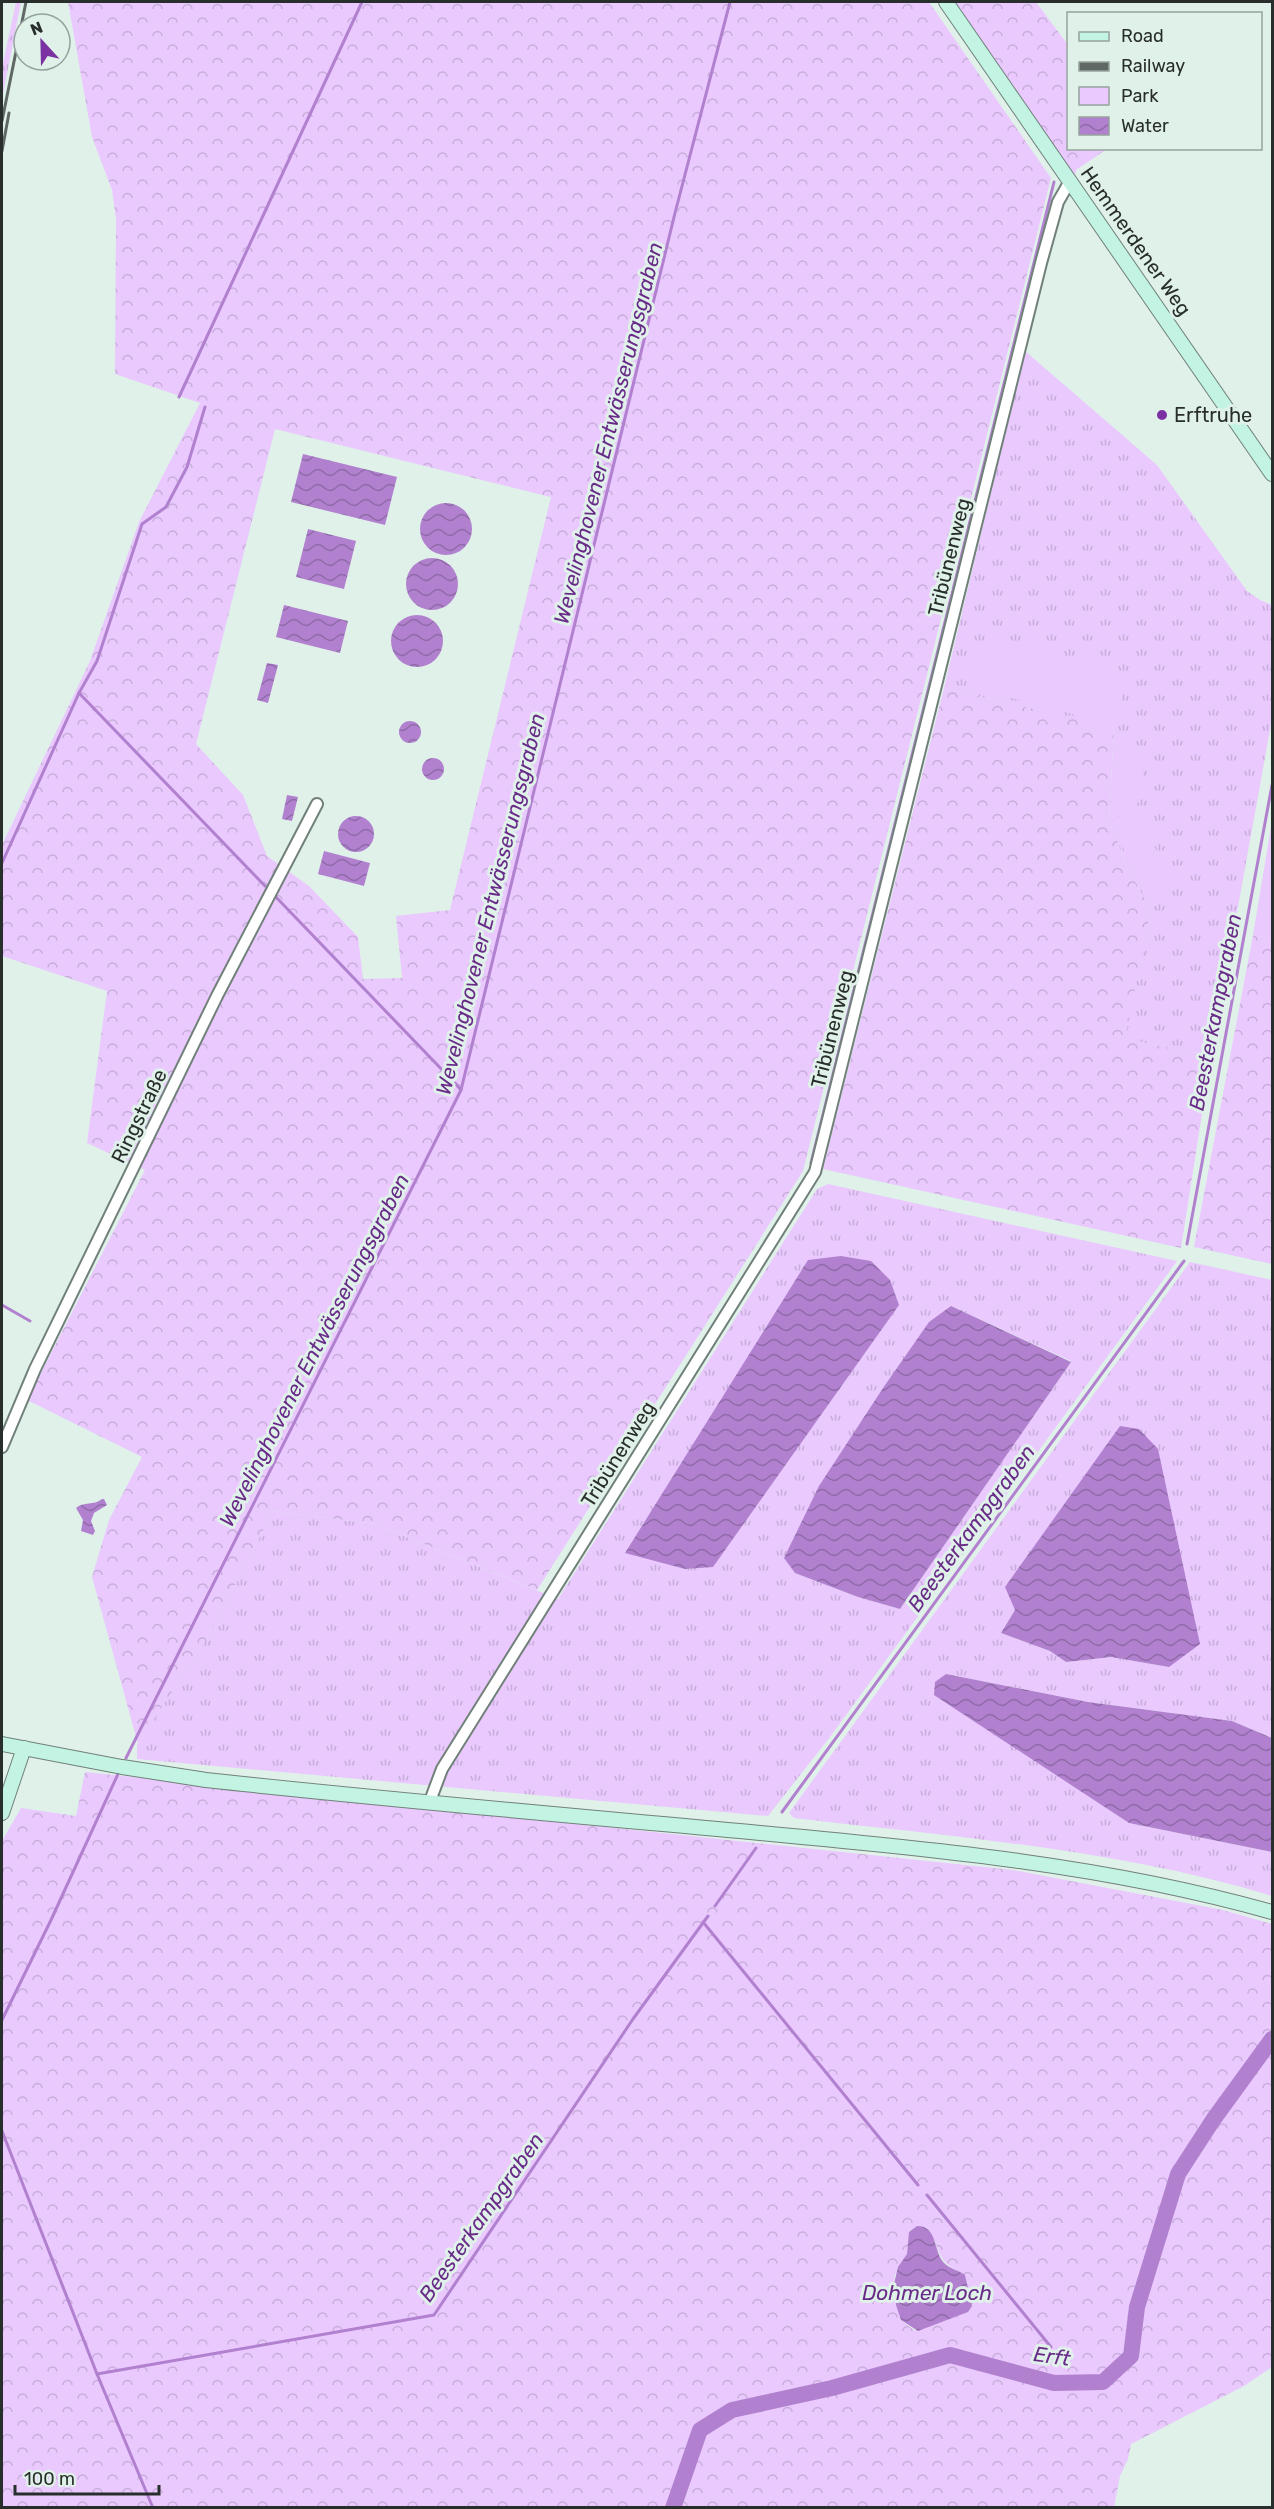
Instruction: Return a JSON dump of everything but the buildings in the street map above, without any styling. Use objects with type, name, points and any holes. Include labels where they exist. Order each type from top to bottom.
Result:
[{"type":"street","name":"Hemmerdener Weg","points":[[946,2],[1272,474]]},
{"type":"street","name":"Tribünenweg","points":[[430,1801],[442,1769],[815,1172],[1041,263],[1058,201],[1070,181]]},
{"type":"street","name":"Ringstraße","points":[[2,1447],[34,1369],[212,1006],[317,804]]},
{"type":"street","points":[[2,1744],[183,1777],[837,1840],[1029,1862],[1132,1880],[1272,1912]]},
{"type":"street","points":[[2,1813],[24,1748]]},
{"type":"green space","points":[[16,2],[21,2],[19,12],[14,12]]},
{"type":"green space","points":[[68,2],[929,2],[1051,178],[803,1171],[537,1590],[375,1524],[273,1511],[210,1633],[138,1744],[92,1577],[109,1520],[142,1457],[27,1400],[145,1170],[87,1143],[107,991],[2,956],[2,845],[90,661],[139,522],[200,403],[115,374],[116,219],[112,190],[92,137],[72,24],[72,12],[70,12]],"holes":[[[275,429],[551,497],[450,910],[396,916],[402,978],[363,979],[358,937],[309,886],[267,856],[243,795],[196,744]]]},
{"type":"green space","points":[[955,2],[1036,2],[1067,44],[1067,150],[1106,150],[1076,170],[1075,176]]},
{"type":"green space","points":[[12,21],[12,48],[2,99],[2,68]]},
{"type":"green space","points":[[1025,351],[1157,465],[1247,591],[1272,605],[1272,719],[1211,1056],[1124,1039],[1151,910],[1129,871],[1109,821],[1114,729],[944,688]]},
{"type":"green space","points":[[990,639],[1115,669],[1124,681],[1123,695],[1118,707],[1110,716],[1098,721],[970,687],[964,672],[966,657],[975,645]]},
{"type":"green space","points":[[944,688],[1114,728],[1109,821],[1129,871],[1151,910],[1125,1039],[1211,1056],[1181,1248],[823,1169]]},
{"type":"green space","points":[[1124,746],[1139,748],[1142,759],[1142,777],[1136,806],[1119,815],[1113,810],[1116,753]]},
{"type":"green space","points":[[1138,808],[1172,886],[1145,898],[1111,820]]},
{"type":"green space","points":[[1272,821],[1272,939],[1253,935]]},
{"type":"green space","points":[[1253,935],[1272,939],[1272,1264],[1194,1247]]},
{"type":"green space","points":[[828,1184],[1177,1261],[830,1737],[768,1816],[137,1759],[137,1745],[210,1633],[273,1511],[375,1524],[558,1599],[817,1189]],"holes":[[[951,1306],[1071,1361],[900,1609],[858,1597],[796,1573]]]},
{"type":"green space","points":[[1190,1262],[1272,1280],[1272,1738],[1232,1721],[1088,1702],[946,1674],[1059,1776],[1129,1823],[1272,1852],[1272,1896],[1214,1880],[1095,1856],[1035,1846],[794,1818],[789,1813]],"holes":[[[1015,1610],[1169,1667],[1111,1657],[1066,1662],[1050,1651],[1001,1633]]]},
{"type":"green space","points":[[85,1772],[1013,1870],[1223,1910],[1272,1924],[1272,2367],[1244,2386],[1131,2444],[1128,2459],[1120,2476],[1114,2507],[2,2508],[2,1841],[21,1808],[76,1816]],"holes":[[[910,2230],[935,2241],[944,2261],[962,2273],[915,2331],[901,2320],[893,2291],[895,2275],[907,2254]]]},
{"type":"water","points":[[303,454],[397,477],[385,525],[291,502]]},
{"type":"water","points":[[446,503],[456,505],[464,511],[470,519],[472,529],[470,539],[464,547],[456,553],[446,555],[436,553],[428,547],[422,539],[420,529],[422,519],[428,511],[436,505]]},
{"type":"water","points":[[308,529],[356,541],[344,589],[296,577]]},
{"type":"water","points":[[432,558],[442,560],[450,566],[456,574],[458,584],[456,594],[450,602],[442,608],[432,610],[422,608],[414,602],[408,594],[406,584],[408,574],[414,566],[422,560]]},
{"type":"water","points":[[284,605],[348,621],[340,653],[276,637]]},
{"type":"water","points":[[417,615],[427,617],[435,623],[441,631],[443,641],[441,651],[435,659],[427,665],[417,667],[407,665],[399,659],[393,651],[391,641],[393,631],[399,623],[407,617]]},
{"type":"water","points":[[267,663],[278,665],[268,703],[257,700]]},
{"type":"water","points":[[410,721],[418,724],[421,732],[418,740],[410,743],[402,740],[399,732],[402,724]]},
{"type":"water","points":[[433,758],[441,761],[444,769],[441,777],[433,780],[425,777],[422,769],[425,761]]},
{"type":"water","points":[[287,795],[298,797],[292,821],[282,819]]},
{"type":"water","points":[[356,816],[369,821],[374,834],[369,847],[356,852],[343,847],[338,834],[343,821]]},
{"type":"water","points":[[324,851],[370,863],[364,886],[318,874]]},
{"type":"water","points":[[841,1256],[871,1261],[890,1280],[899,1305],[713,1567],[685,1569],[625,1553],[808,1260]]},
{"type":"water","points":[[951,1306],[1071,1362],[900,1609],[858,1597],[795,1573],[784,1558],[819,1486],[929,1322]]},
{"type":"water","points":[[1120,1426],[1139,1429],[1158,1449],[1200,1644],[1169,1667],[1111,1657],[1066,1662],[1050,1651],[1001,1633],[1015,1610],[1005,1587]]},
{"type":"water","points":[[102,1499],[107,1505],[94,1513],[91,1521],[95,1531],[93,1535],[81,1531],[83,1520],[76,1508]]},
{"type":"water","points":[[946,1674],[1088,1702],[1232,1721],[1272,1738],[1272,1852],[1129,1823],[934,1695],[935,1682]]},
{"type":"water","name":"Dohmer Loch","points":[[917,2226],[929,2230],[944,2263],[965,2275],[972,2306],[968,2312],[918,2331],[901,2320],[896,2305],[894,2284],[898,2267],[907,2254],[909,2232]]},
{"type":"waterway","points":[[179,397],[362,2]]},
{"type":"waterway","name":"Wevelinghovener Entwässerungsgraben","points":[[126,1758],[461,1090],[675,213],[730,2]]},
{"type":"waterway","points":[[811,1163],[1054,182]]},
{"type":"waterway","points":[[205,407],[187,467],[166,507],[142,524],[97,661],[79,693],[265,886]]},
{"type":"waterway","points":[[2,863],[79,693]]},
{"type":"waterway","name":"Beesterkampgraben","points":[[1187,1244],[1272,785]]},
{"type":"waterway","points":[[273,894],[449,1077]]},
{"type":"waterway","name":"Wevelinghovener Entwässerungsgraben","points":[[455,1083],[461,1090]]},
{"type":"waterway","name":"Beesterkampgraben","points":[[782,1812],[1184,1261]]},
{"type":"waterway","points":[[2,1305],[30,1321]]},
{"type":"waterway","name":"Wevelinghovener Entwässerungsgraben","points":[[2,2020],[118,1774]]},
{"type":"waterway","name":"Beesterkampgraben","points":[[715,1906],[756,1848]]},
{"type":"waterway","name":"Beesterkampgraben","points":[[97,2374],[434,2315],[633,2019],[708,1916]]},
{"type":"waterway","points":[[703,1922],[918,2185]]},
{"type":"waterway","name":"Erft","points":[[673,2508],[700,2430],[732,2410],[832,2388],[950,2355],[1054,2383],[1103,2382],[1131,2356],[1137,2307],[1178,2174],[1213,2120],[1272,2039]]},
{"type":"waterway","name":"Wevelinghovener Entwässerungsgraben","points":[[2,2131],[97,2374],[153,2508]]},
{"type":"waterway","points":[[927,2195],[1051,2347]]},
{"type":"railway","points":[[2,121],[26,2]]},
{"type":"railway","points":[[2,151],[9,113]]},
{"type":"place","name":"Erftruhe","points":[[1162,415]]}]
